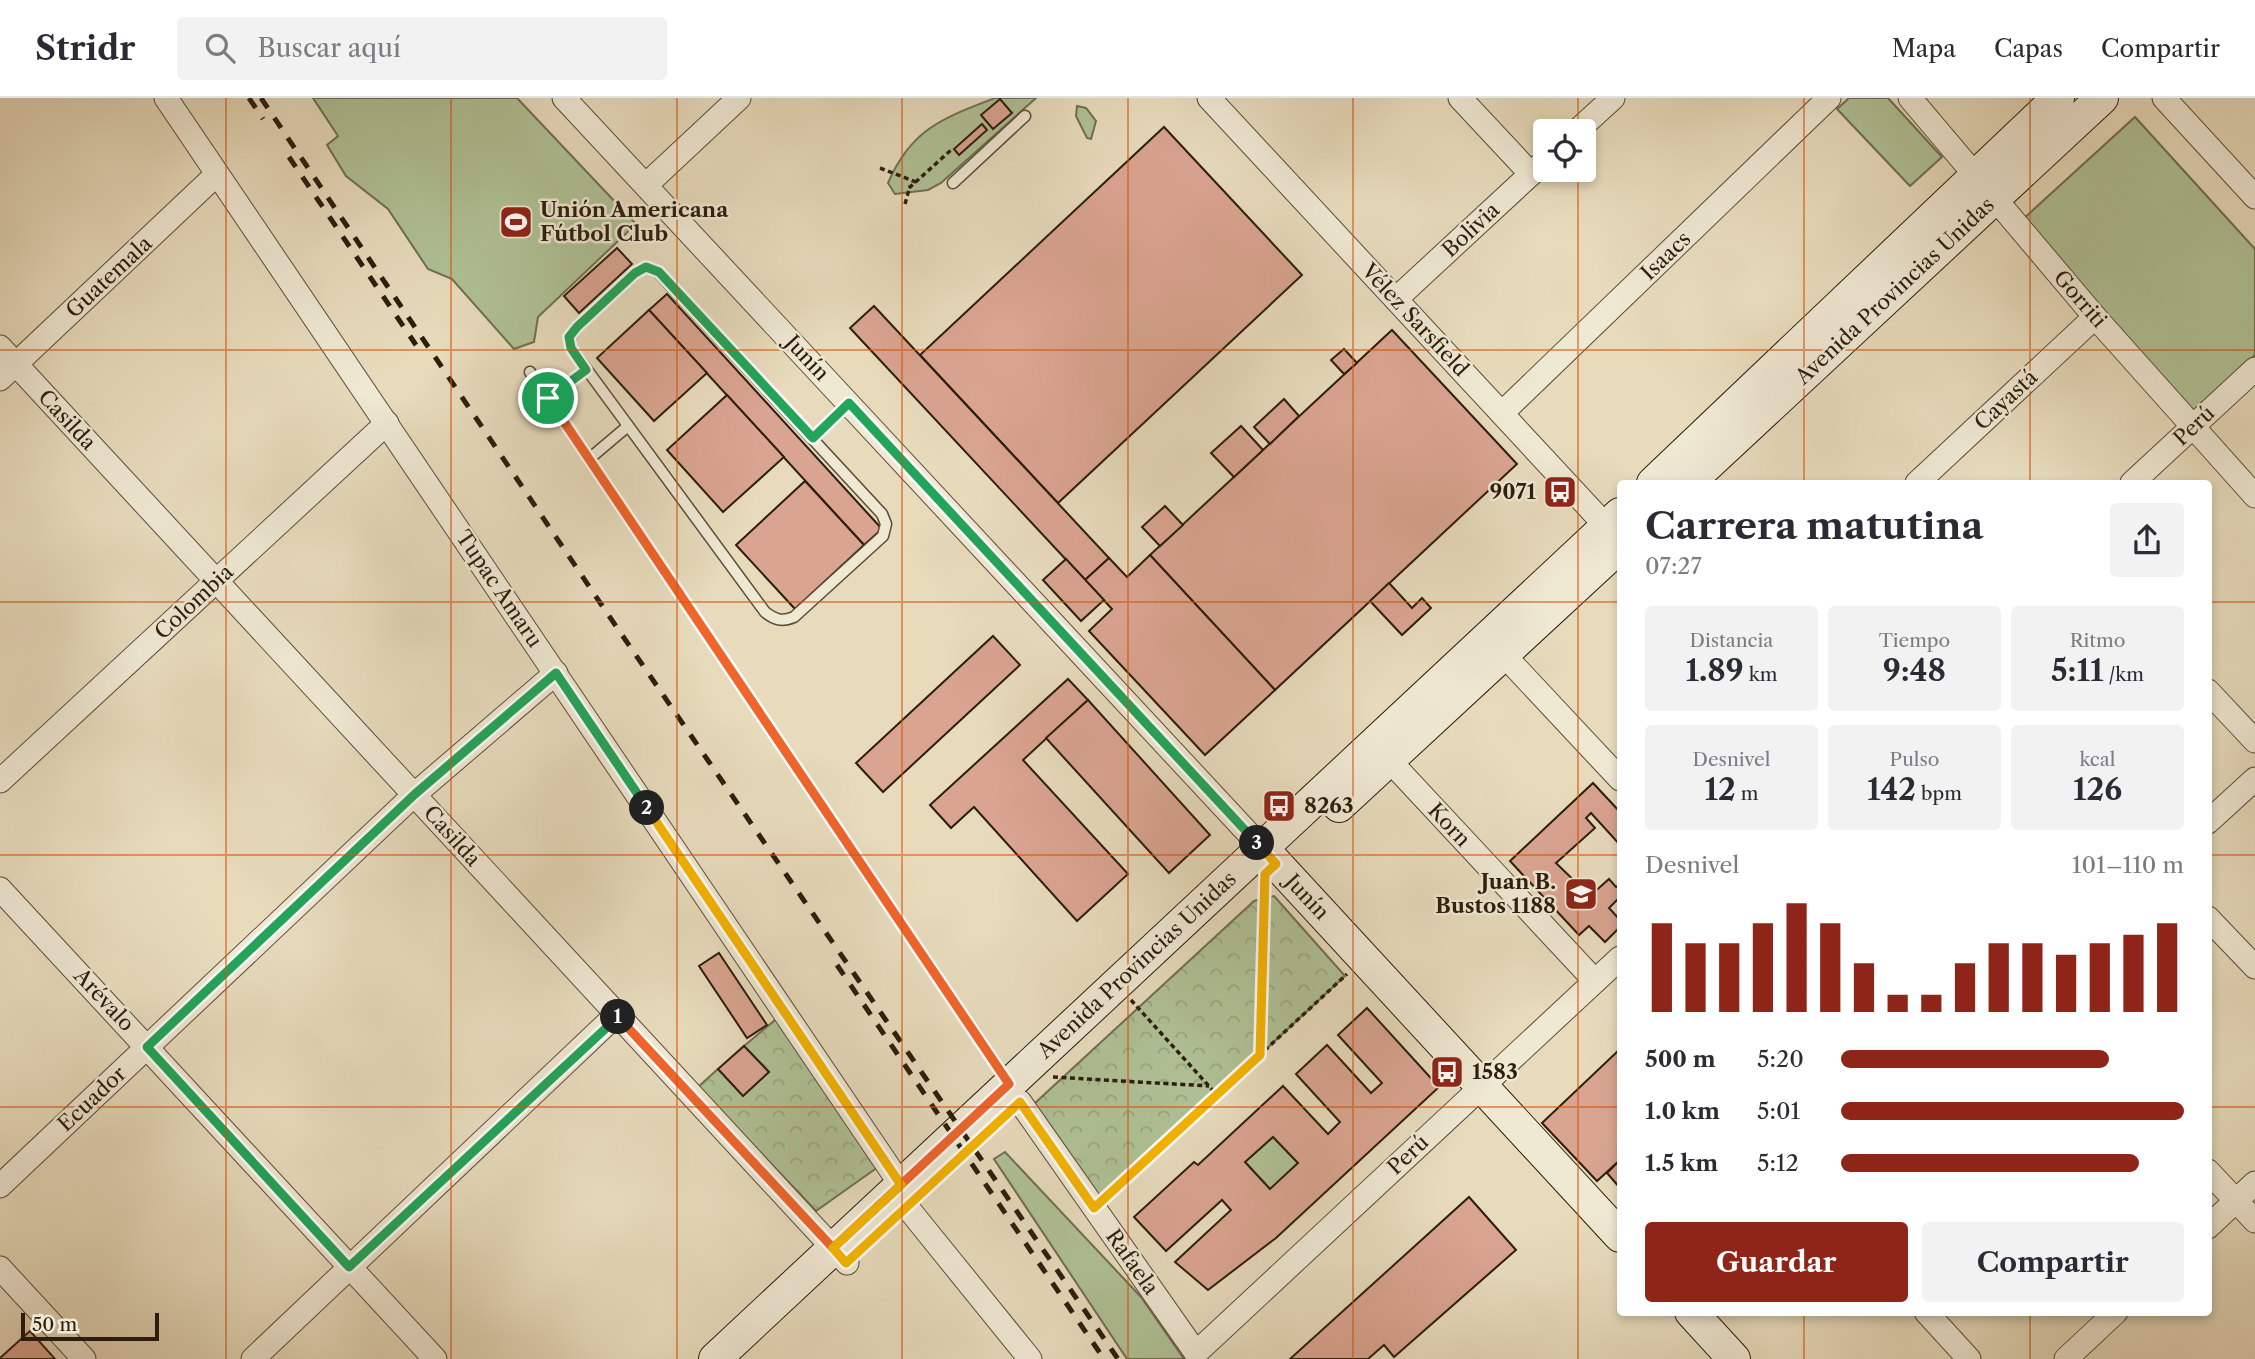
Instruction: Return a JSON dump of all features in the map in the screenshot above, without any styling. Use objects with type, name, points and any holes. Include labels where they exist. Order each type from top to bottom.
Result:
[{"type":"main road","name":"Avenida Provincias Unidas","points":[[1691,480],[1986,187],[2058,98]]},
{"type":"main road","name":"Avenida Provincias Unidas","points":[[1656,480],[1986,187],[2102,98]]},
{"type":"main road","name":"Avenida Provincias Unidas","points":[[743,1359],[840,1256],[1268,862],[1617,532]]},
{"type":"main road","name":"Avenida Provincias Unidas","points":[[1015,1093],[1048,1076],[1268,862],[1388,761],[1503,654],[1617,532]]},
{"type":"main road","name":"Junín","points":[[1268,862],[1364,958],[1617,1233]]},
{"type":"main road","name":"Avenida Provincias Unidas","points":[[715,1359],[840,1256]]},
{"type":"main road","points":[[1695,1316],[1734,1359]]},
{"type":"street","name":"Tupac Amaru","points":[[166,98],[556,673],[904,1196],[1030,1359]]},
{"type":"street","name":"Junín","points":[[564,98],[849,403],[1268,862]]},
{"type":"street","points":[[646,185],[739,98]]},
{"type":"street","name":"Vélez Sarsfield","points":[[1209,98],[1502,413],[1617,532]]},
{"type":"street","points":[[1460,98],[1533,164]]},
{"type":"street","points":[[1590,119],[1613,98]]},
{"type":"street","name":"Isaacs","points":[[1502,413],[1829,98]]},
{"type":"street","name":"Gorriti","points":[[1910,98],[2191,428],[2255,496]]},
{"type":"street","points":[[2164,98],[2255,197]]},
{"type":"street","name":"Bolivia","points":[[1396,299],[1533,173]]},
{"type":"street","name":"Guatemala","points":[[8,372],[217,174]]},
{"type":"street","name":"Cayastá","points":[[1920,480],[2095,317]]},
{"type":"street","name":"Casilda","points":[[0,347],[8,372],[216,581],[840,1256]]},
{"type":"street","name":"Perú","points":[[2135,480],[2255,369]]},
{"type":"street","name":"Colombia","points":[[0,780],[387,423]]},
{"type":"street","points":[[1503,654],[1617,776]]},
{"type":"street","name":"Ecuador","points":[[0,1186],[415,794],[556,673]]},
{"type":"street","points":[[2212,695],[2255,741]]},
{"type":"street","name":"Korn","points":[[1388,761],[1595,981]]},
{"type":"street","points":[[2212,818],[2255,779]]},
{"type":"street","name":"Arévalo","points":[[0,889],[435,1359]]},
{"type":"street","points":[[2212,922],[2255,968]]},
{"type":"street","name":"Perú","points":[[1196,1353],[1617,961]]},
{"type":"street","points":[[253,1359],[616,1015]]},
{"type":"street","name":"Rafaela","points":[[1015,1093],[1196,1353]]},
{"type":"street","points":[[2212,1175],[2255,1221]]},
{"type":"street","points":[[2212,1223],[2255,1183]]},
{"type":"street","points":[[0,1268],[84,1359]]},
{"type":"street","points":[[1930,1316],[1969,1359]]},
{"type":"street","points":[[2066,1359],[2112,1316]]},
{"type":"lane","points":[[953,183],[1025,116]]},
{"type":"lane","points":[[646,267],[659,272],[882,514],[886,524],[883,536],[794,617],[775,620],[765,612],[628,426],[571,348],[569,337],[625,282],[646,267]]},
{"type":"lane","points":[[548,398],[586,370]]},
{"type":"lane","name":"Rafaela","points":[[530,372],[1015,1093]]},
{"type":"lane","points":[[813,438],[849,403]]},
{"type":"lane","points":[[589,458],[628,426]]},
{"type":"path","points":[[905,204],[909,188],[914,181],[951,149]]},
{"type":"path","points":[[880,168],[914,181]]},
{"type":"path","points":[[1260,1055],[1268,862]]},
{"type":"path","points":[[1094,1208],[1364,958]]},
{"type":"path","points":[[1130,999],[1217,1095]]},
{"type":"path","points":[[1048,1076],[1209,1086]]},
{"type":"green space","name":"Unión Americana Fútbol Club","points":[[313,98],[517,98],[636,224],[538,317],[534,342],[514,349],[452,279],[428,269],[388,209],[346,176],[327,145],[338,136]]},
{"type":"green space","points":[[995,98],[1036,98],[941,183],[928,190],[895,194],[888,183],[907,150],[918,138],[944,119]]},
{"type":"green space","points":[[1849,98],[1888,98],[1942,157],[1910,186],[1837,109]]},
{"type":"green space","points":[[1077,106],[1086,108],[1096,121],[1091,139],[1087,138],[1076,116]]},
{"type":"green space","points":[[2135,117],[2255,249],[2255,355],[2194,413],[2022,220]]},
{"type":"green space","points":[[1274,896],[1345,976],[1102,1201],[1034,1104],[1254,901]]},
{"type":"green space","points":[[781,1015],[878,1167],[816,1211],[698,1087],[718,1069],[743,1095],[769,1072],[744,1046]]},
{"type":"green space","points":[[1273,1137],[1298,1163],[1270,1189],[1245,1162]]},
{"type":"green space","points":[[1005,1152],[1141,1297],[1184,1359],[1127,1359],[994,1159]]},
{"type":"building","points":[[1000,99],[1012,113],[993,129],[981,115]]},
{"type":"building","points":[[982,124],[987,130],[959,155],[954,149]]},
{"type":"building","points":[[1164,127],[1302,275],[1058,503],[920,355]]},
{"type":"building","points":[[617,248],[632,264],[579,313],[564,296]]},
{"type":"building","points":[[667,294],[882,529],[864,545],[649,310]]},
{"type":"building","points":[[874,306],[1109,558],[1085,580],[850,328]]},
{"type":"building","points":[[649,310],[707,373],[654,421],[597,358]]},
{"type":"building","points":[[1392,330],[1517,464],[1275,690],[1150,555]]},
{"type":"building","points":[[1344,349],[1357,363],[1344,374],[1331,360]]},
{"type":"building","points":[[727,395],[784,457],[723,512],[667,450]]},
{"type":"building","points":[[1284,399],[1299,416],[1270,444],[1254,427]]},
{"type":"building","points":[[1241,426],[1263,450],[1234,477],[1211,453]]},
{"type":"building","points":[[805,481],[864,545],[795,609],[736,545]]},
{"type":"building","points":[[1165,506],[1183,525],[1160,546],[1142,527]]},
{"type":"building","points":[[1150,555],[1275,690],[1205,755],[1089,631],[1112,609],[1085,580],[1109,558],[1127,577]]},
{"type":"building","points":[[1066,559],[1104,600],[1081,621],[1043,580]]},
{"type":"building","points":[[1389,583],[1412,608],[1422,598],[1431,608],[1402,635],[1370,601]]},
{"type":"building","points":[[993,636],[1020,665],[883,792],[856,763]]},
{"type":"building","points":[[1068,679],[1088,700],[1023,760],[1128,874],[1077,921],[974,807],[951,828],[930,805]]},
{"type":"building","points":[[1088,700],[1210,835],[1169,873],[1046,738]]},
{"type":"building","name":"Juan B. Bustos 1188","points":[[1593,783],[1617,809],[1617,842],[1591,813],[1586,818],[1595,828],[1556,863],[1590,896],[1609,879],[1617,886],[1617,900],[1609,908],[1617,917],[1617,930],[1605,942],[1589,926],[1579,935],[1510,861]]},
{"type":"building","points":[[719,953],[767,1025],[747,1038],[699,966]]},
{"type":"building","points":[[1367,1008],[1439,1087],[1276,1238],[1208,1290],[1175,1262],[1231,1210],[1222,1200],[1166,1251],[1134,1217],[1194,1162],[1198,1165],[1283,1086],[1328,1134],[1340,1122],[1296,1074],[1327,1045],[1371,1093],[1382,1083],[1338,1035]],"holes":[[[1273,1137],[1298,1163],[1270,1189],[1245,1162]]]},
{"type":"building","points":[[744,1046],[769,1072],[743,1096],[718,1069]]},
{"type":"building","points":[[1617,1052],[1617,1163],[1597,1181],[1542,1123]]},
{"type":"building","points":[[1617,1163],[1617,1185],[1607,1173]]},
{"type":"building","points":[[1469,1197],[1516,1250],[1394,1357],[1384,1345],[1368,1359],[1290,1359]]},
{"type":"building","points":[[30,1331],[55,1359],[0,1359],[0,1358]]},
{"type":"railway","points":[[249,98],[263,119]]},
{"type":"railway","points":[[261,98],[607,613],[1118,1359]]},
{"type":"railway","points":[[289,157],[416,345]]},
{"type":"railway","points":[[837,965],[1104,1359]]},
{"type":"place","name":"Unión Americana Fútbol Club","points":[[516,222]]},
{"type":"place","name":"9071","points":[[1560,492]]},
{"type":"place","name":"8263","points":[[1279,806]]},
{"type":"place","name":"Juan B. Bustos 1188","points":[[1581,894]]},
{"type":"place","name":"1583","points":[[1447,1072]]},
{"type":"route","points":[[548,398],[586,370],[571,348],[569,337],[577,327],[635,273],[646,267],[659,272],[813,438],[849,403],[1276,864],[1265,874],[1260,1055],[1094,1208],[1020,1102],[846,1263],[833,1248],[901,1185],[556,673],[415,794],[147,1047],[349,1267],[616,1015],[833,1248],[962,1128],[1009,1084],[548,398]]}]
